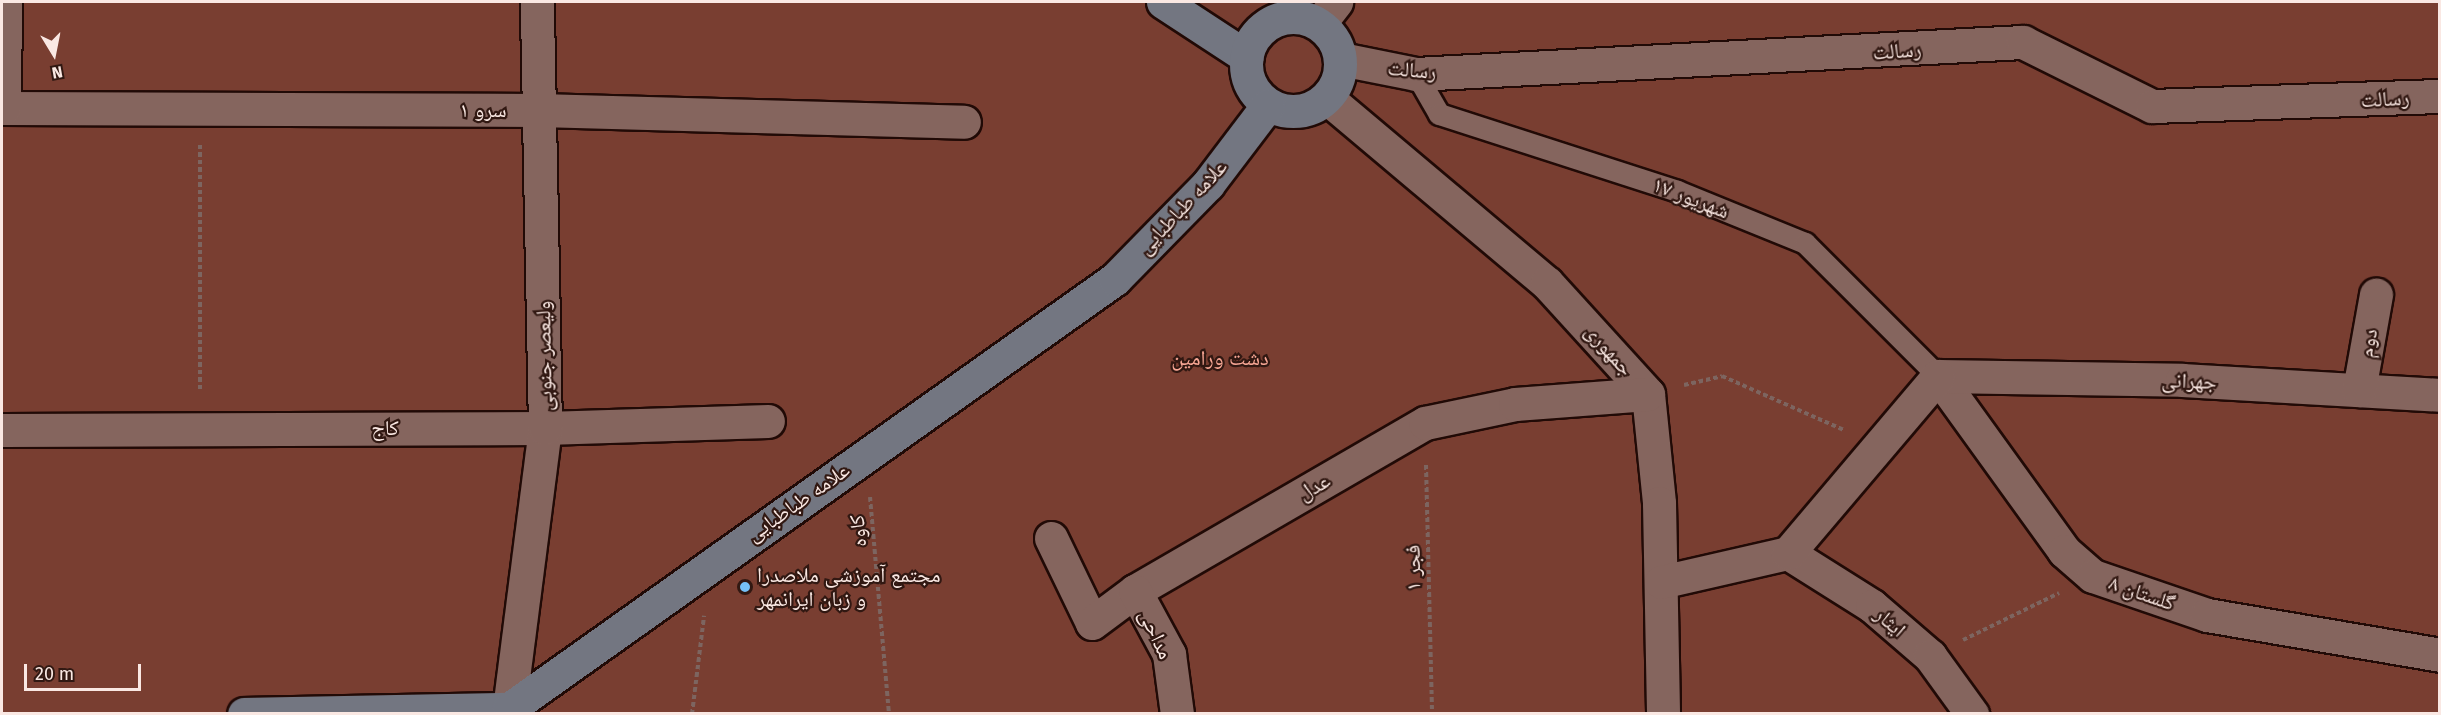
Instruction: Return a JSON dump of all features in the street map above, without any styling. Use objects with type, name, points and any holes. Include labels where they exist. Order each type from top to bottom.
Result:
[{"type":"street","points":[[3,108],[5,2]]},
{"type":"street","name":"ولیعصر جنوبی","points":[[509,711],[545,428],[537,2]]},
{"type":"street","points":[[1163,2],[1246,57]]},
{"type":"street","points":[[1270,10],[1327,13],[1341,59],[1338,80],[1327,98],[1310,109],[1288,111],[1268,105],[1248,76],[1246,57],[1270,10]]},
{"type":"street","name":"رسالت","points":[[1341,59],[1416,74],[2023,42],[2152,106],[2439,96]]},
{"type":"street","name":"جمهوری","points":[[1327,98],[1547,283],[1648,394],[1659,503],[1663,714]]},
{"type":"street","name":"علامه طباطبایی","points":[[509,711],[711,564],[1115,279],[1208,184],[1268,105]]},
{"type":"street","name":"سرو ۱","points":[[3,108],[539,111],[964,122]]},
{"type":"street","name":"دوم","points":[[2359,390],[2376,295]]},
{"type":"street","points":[[1661,582],[1788,552],[1938,376]]},
{"type":"street","name":"جهرانی","points":[[1938,376],[2182,380],[2439,395]]},
{"type":"street","name":"گلستان ۸","points":[[1938,376],[2064,551],[2093,576],[2207,615],[2439,655]]},
{"type":"street","name":"عدل","points":[[1051,538],[1092,623],[1135,591],[1425,423],[1515,404],[1648,394]]},
{"type":"street","name":"کاج","points":[[2,430],[545,428],[768,421]]},
{"type":"street","name":"ایثار","points":[[1788,552],[1872,606],[1930,656],[1972,714]]},
{"type":"street","name":"مداحی","points":[[1135,591],[1169,654],[1178,714]]},
{"type":"street","points":[[244,714],[509,711]]},
{"type":"lane","name":"۱۷ شهریور","points":[[1416,74],[1439,114],[1677,191],[1805,243],[1938,376]]},
{"type":"path","points":[[200,108],[201,428]]},
{"type":"path","points":[[1648,394],[1722,376],[1879,446]]},
{"type":"path","name":"فجر ۱","points":[[1425,423],[1432,714]]},
{"type":"path","name":"کاوه","points":[[866,454],[889,714]]},
{"type":"path","points":[[692,714],[711,564]]},
{"type":"path","points":[[1930,656],[2093,576]]},
{"type":"green space","name":"دشت ورامین","points":[[2,2],[2439,2],[2439,713],[2,713]]},
{"type":"place","name":"مجتمع آموزشی ملاصدرا و زبان ایرانمهر","points":[[745,587]]}]
